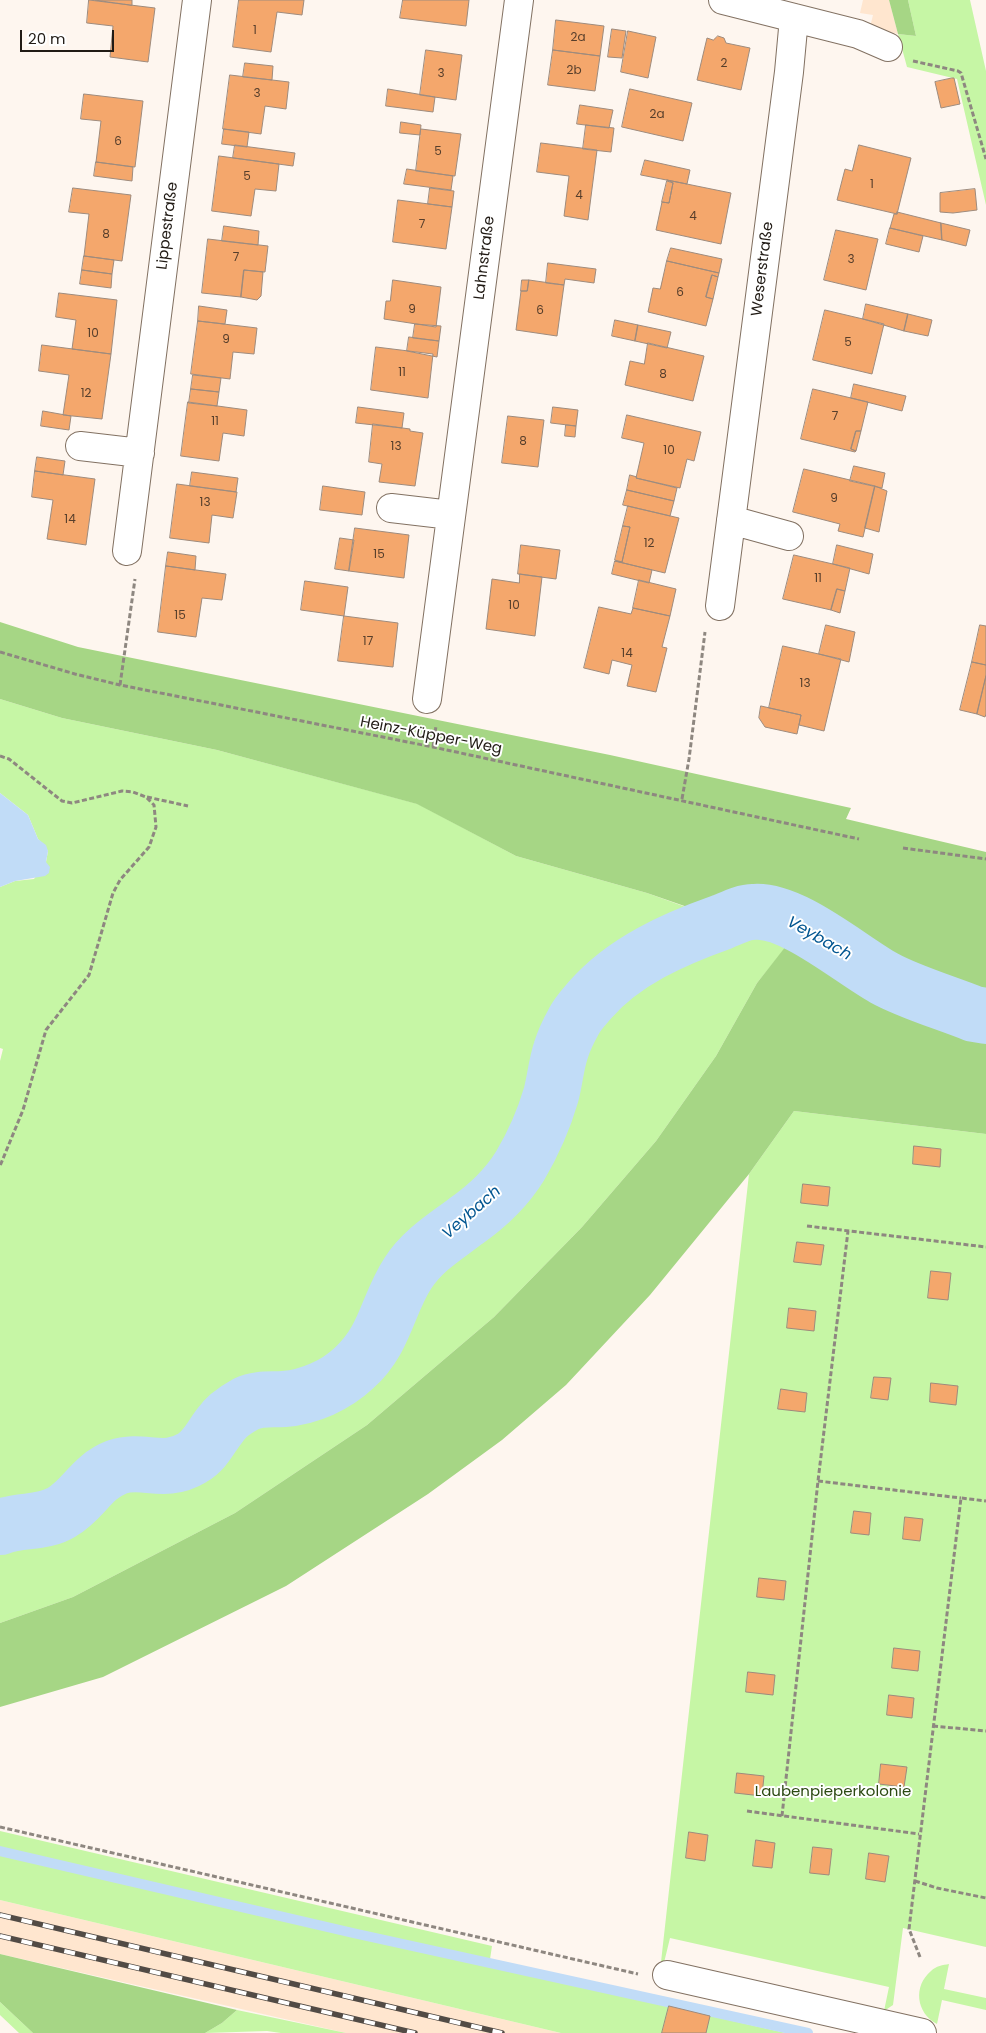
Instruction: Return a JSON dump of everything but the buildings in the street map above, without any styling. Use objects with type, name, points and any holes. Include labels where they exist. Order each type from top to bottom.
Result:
[{"type":"street","name":"Lippestraße","points":[[132,561],[140,453],[197,0]]},
{"type":"street","name":"Lahnstraße","points":[[427,699],[519,0]]},
{"type":"street","points":[[722,0],[858,34],[888,47]]},
{"type":"street","name":"Weserstraße","points":[[720,606],[789,72],[794,18]]},
{"type":"street","points":[[80,446],[140,453]]},
{"type":"street","points":[[391,508],[451,515]]},
{"type":"street","points":[[731,520],[789,536]]},
{"type":"street","points":[[667,1975],[922,2033]]},
{"type":"path","points":[[888,47],[910,60],[961,73],[986,159]]},
{"type":"path","points":[[120,684],[132,561]]},
{"type":"path","points":[[682,799],[706,626],[720,606]]},
{"type":"path","name":"Heinz-Küpper-Weg","points":[[0,652],[75,674],[120,684],[682,799],[859,839]]},
{"type":"path","points":[[0,756],[9,759],[62,801],[72,804],[122,791],[188,806]]},
{"type":"path","points":[[0,1166],[23,1110],[46,1030],[89,975],[112,893],[120,880],[149,847],[153,838],[156,817],[154,805],[146,797]]},
{"type":"path","points":[[903,848],[986,859]]},
{"type":"path","points":[[807,1226],[986,1247]]},
{"type":"path","points":[[782,1816],[818,1481],[848,1231]]},
{"type":"path","points":[[818,1481],[986,1501]]},
{"type":"path","points":[[920,1957],[909,1929],[961,1498]]},
{"type":"path","points":[[932,1726],[986,1732]]},
{"type":"path","points":[[747,1811],[920,1834]]},
{"type":"path","points":[[0,1827],[661,1979],[667,1975]]},
{"type":"path","points":[[915,1881],[937,1888],[986,1898]]},
{"type":"shaded area","points":[[863,0],[889,0],[898,34],[870,27],[873,15],[860,13]]},
{"type":"shaded area","points":[[0,1900],[561,2033],[346,2033],[0,1954]]},
{"type":"green space","points":[[889,0],[908,0],[916,36],[898,34]]},
{"type":"green space","points":[[908,0],[970,0],[986,71],[986,205],[957,79],[907,67],[898,34],[916,36]]},
{"type":"green space","points":[[0,622],[78,647],[610,755],[851,808],[846,819],[986,852],[986,1134],[794,1111],[749,1174],[650,1295],[566,1385],[502,1440],[428,1494],[286,1586],[103,1677],[0,1707],[0,1623],[73,1597],[235,1513],[367,1425],[494,1317],[582,1227],[656,1141],[716,1056],[757,983],[786,946],[745,927],[647,893],[516,856],[417,804],[217,750],[62,718],[0,699]]},
{"type":"green space","points":[[0,699],[62,718],[217,750],[418,804],[516,856],[647,893],[708,915],[655,937],[624,955],[596,979],[566,1010],[559,1023],[532,1111],[514,1148],[497,1173],[482,1190],[432,1230],[408,1253],[393,1278],[369,1330],[352,1353],[343,1361],[333,1368],[312,1377],[237,1396],[222,1408],[194,1445],[179,1455],[162,1457],[133,1454],[114,1457],[92,1471],[73,1495],[59,1506],[43,1511],[0,1518],[0,1061],[3,1049],[0,1048],[0,887],[15,881],[34,879],[46,862],[48,851],[38,839],[28,815],[0,793]]},
{"type":"green space","points":[[745,927],[787,946],[757,983],[716,1056],[656,1141],[582,1227],[494,1317],[367,1425],[235,1513],[73,1597],[0,1623],[0,1533],[19,1527],[66,1518],[82,1508],[105,1485],[119,1476],[136,1473],[178,1473],[186,1471],[210,1455],[234,1426],[250,1415],[305,1411],[314,1408],[342,1395],[370,1372],[381,1360],[389,1346],[416,1289],[430,1266],[446,1252],[489,1224],[514,1198],[535,1170],[557,1121],[572,1054],[579,1034],[594,1013],[614,993],[645,971],[682,953]]},
{"type":"green space","name":"Laubenpieperkolonie","points":[[794,1111],[986,1134],[986,1947],[903,1928],[893,2005],[884,2011],[889,1987],[670,1938],[662,1971],[660,1971],[749,1174]]},
{"type":"green space","points":[[0,1831],[492,1946],[489,1966],[786,2033],[561,2033],[0,1900]]},
{"type":"green space","points":[[0,1954],[237,2010],[222,2023],[205,2033],[33,2033],[0,2002]]},
{"type":"green space","points":[[949,1964],[944,1989],[986,1998],[986,2010],[942,2000],[937,2024],[930,2019],[921,2006],[919,1991],[925,1977],[931,1971],[937,1967]]},
{"type":"green space","points":[[0,2002],[33,2033],[19,2033],[0,2015]]},
{"type":"green space","points":[[237,2010],[346,2033],[281,2033],[267,2031],[205,2033],[222,2023]]},
{"type":"water","points":[[0,793],[28,815],[38,839],[46,845],[48,851],[46,862],[50,867],[49,873],[45,876],[15,881],[0,887]]},
{"type":"waterway","name":"Veybach","points":[[0,1527],[55,1516],[70,1507],[101,1476],[117,1467],[136,1464],[163,1466],[182,1463],[197,1455],[226,1418],[246,1404],[260,1400],[294,1398],[313,1393],[331,1385],[354,1368],[365,1357],[380,1334],[401,1285],[420,1257],[488,1203],[520,1166],[534,1140],[545,1113],[562,1046],[577,1015],[603,986],[618,974],[668,944],[741,914],[749,912],[768,913],[802,926],[870,970],[894,983],[974,1014],[986,1016]]},
{"type":"waterway","points":[[0,1851],[353,1933],[808,2033]]},
{"type":"railway","points":[[0,1915],[502,2033]]},
{"type":"railway","points":[[0,1936],[415,2033]]}]
